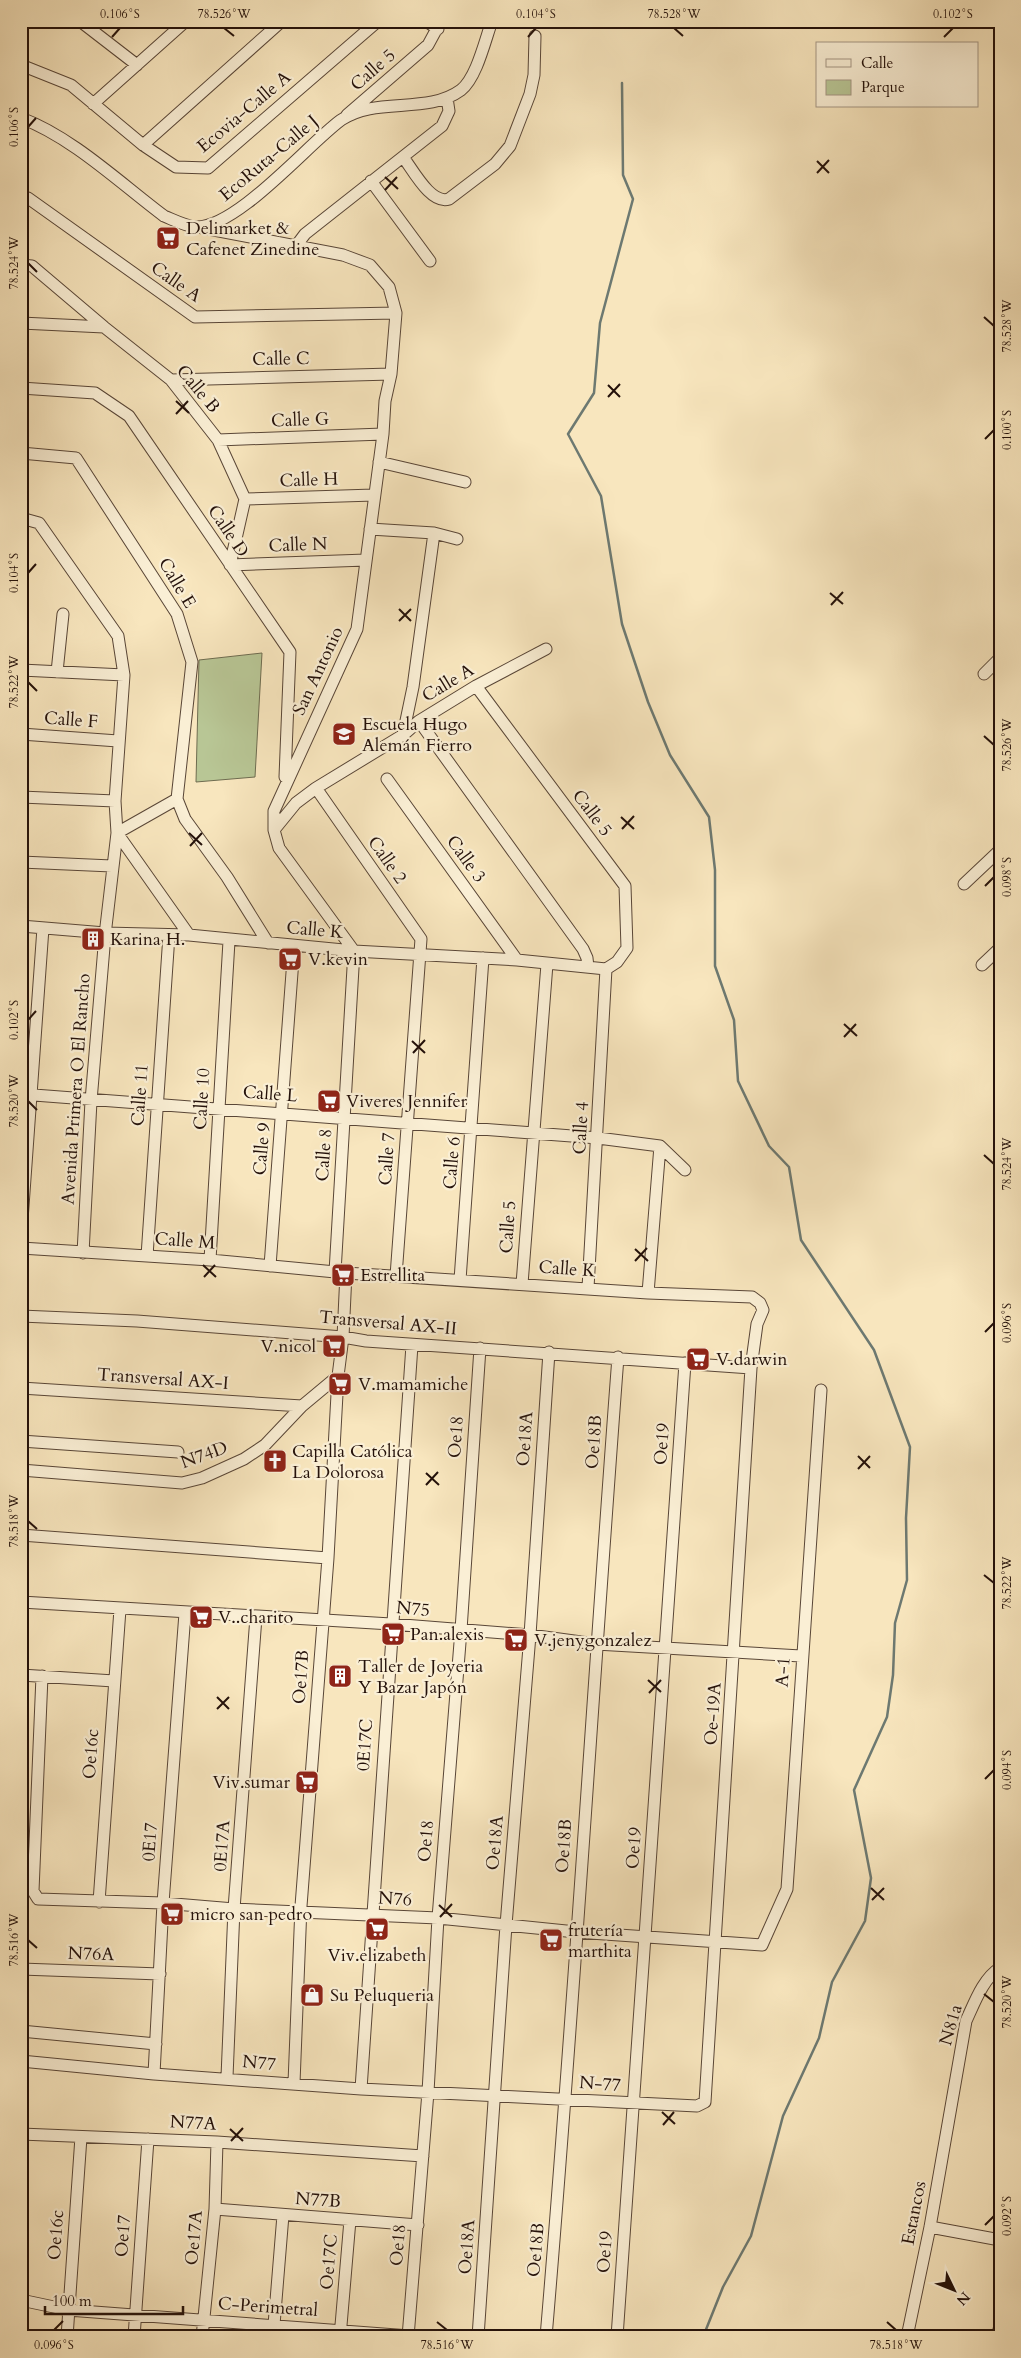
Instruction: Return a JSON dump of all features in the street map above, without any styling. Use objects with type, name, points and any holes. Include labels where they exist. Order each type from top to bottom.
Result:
[{"type":"street","points":[[80,21],[137,65]]},
{"type":"street","points":[[93,104],[186,21]]},
{"type":"street","points":[[143,145],[282,21]]},
{"type":"street","name":"Ecovia-Calle A","points":[[21,65],[71,85],[143,145],[176,167],[208,168],[378,21]]},
{"type":"street","points":[[426,21],[439,25]]},
{"type":"street","name":"EcoRuta-Calle J","points":[[198,227],[217,222],[238,210],[342,119],[367,110],[447,98],[462,89],[470,80],[492,21]]},
{"type":"street","name":"Calle 5","points":[[342,119],[428,44],[439,25]]},
{"type":"street","points":[[403,157],[433,197],[442,200],[449,199],[495,164],[510,146],[530,94],[534,75],[535,36]]},
{"type":"street","points":[[21,118],[41,125],[61,138],[164,216],[182,224],[296,246],[305,234],[445,123],[449,111],[447,98]]},
{"type":"street","points":[[371,181],[430,261]]},
{"type":"street","name":"Calle A","points":[[21,198],[28,198],[195,317],[396,313]]},
{"type":"street","name":"San Antonio","points":[[296,246],[343,255],[370,266],[389,287],[396,313],[391,374],[385,401],[383,434],[357,629],[274,811],[274,830],[279,848],[354,951]]},
{"type":"street","name":"Calle B","points":[[21,265],[32,266],[104,327],[171,380],[218,440],[245,499]]},
{"type":"street","points":[[21,323],[104,327]]},
{"type":"street","name":"Calle C","points":[[171,380],[391,374]]},
{"type":"street","name":"Calle D","points":[[21,388],[95,393],[129,416],[290,652],[283,788]]},
{"type":"street","name":"Calle G","points":[[218,440],[383,434]]},
{"type":"street","name":"Calle E","points":[[21,453],[76,458],[177,614],[192,662],[177,799],[185,819],[227,877],[268,943]]},
{"type":"street","points":[[379,462],[465,482]]},
{"type":"street","name":"Calle H","points":[[245,499],[374,495]]},
{"type":"street","points":[[230,566],[245,499]]},
{"type":"street","name":"Avenida Primera O El Rancho","points":[[21,518],[39,523],[118,636],[124,675],[115,802],[117,833],[105,933],[91,1101],[82,1253]]},
{"type":"street","points":[[370,529],[434,533],[457,539]]},
{"type":"street","points":[[403,735],[414,687],[434,533]]},
{"type":"street","name":"Calle N","points":[[230,566],[366,560]]},
{"type":"street","points":[[57,672],[63,614]]},
{"type":"street","name":"Calle A","points":[[274,830],[296,803],[316,788],[403,735],[420,721],[476,686],[546,649]]},
{"type":"street","points":[[984,674],[1000,658]]},
{"type":"street","points":[[21,670],[124,675]]},
{"type":"street","name":"Calle 5","points":[[476,686],[625,886],[627,948],[617,962],[606,969]]},
{"type":"street","points":[[420,721],[583,949],[588,967]]},
{"type":"street","name":"Calle F","points":[[21,734],[118,741]]},
{"type":"street","name":"Calle 3","points":[[387,779],[517,960]]},
{"type":"street","points":[[283,788],[290,801],[296,803]]},
{"type":"street","name":"Calle 2","points":[[316,788],[421,939],[420,954]]},
{"type":"street","points":[[21,797],[115,802]]},
{"type":"street","points":[[177,799],[117,833],[189,936]]},
{"type":"street","points":[[964,884],[1000,850]]},
{"type":"street","points":[[21,862],[112,866]]},
{"type":"street","name":"Calle K","points":[[21,926],[105,933],[189,936],[354,951],[517,960],[606,969]]},
{"type":"street","points":[[21,1234],[27,1095],[43,928]]},
{"type":"street","name":"Calle 11","points":[[147,1256],[169,936]]},
{"type":"street","name":"Calle 10","points":[[210,1260],[229,941]]},
{"type":"street","name":"Calle 9","points":[[270,1266],[283,1113],[294,946]]},
{"type":"street","points":[[982,965],[1000,948]]},
{"type":"street","name":"Calle 8","points":[[340,1272],[344,1117],[354,951]]},
{"type":"street","name":"Calle 7","points":[[396,1276],[420,954]]},
{"type":"street","name":"Calle 6","points":[[460,1280],[483,958]]},
{"type":"street","name":"Calle 5","points":[[522,1284],[532,1133],[547,964]]},
{"type":"street","name":"Calle 4","points":[[588,1288],[598,1138],[606,969]]},
{"type":"street","name":"Calle L","points":[[27,1095],[91,1101],[344,1117],[408,1124],[472,1127],[598,1138],[660,1146]]},
{"type":"street","points":[[660,1146],[685,1170]]},
{"type":"street","points":[[648,1293],[660,1146]]},
{"type":"street","name":"Calle M","points":[[21,1248],[210,1260],[340,1272]]},
{"type":"street","name":"Calle K","points":[[340,1272],[648,1293],[752,1297],[762,1307],[757,1324]]},
{"type":"street","name":"Oe17B","points":[[294,2083],[301,1912],[328,1558],[338,1376],[343,1337],[340,1272]]},
{"type":"street","name":"Transversal AX-II","points":[[21,1316],[138,1321],[412,1344],[549,1352],[751,1368]]},
{"type":"street","name":"Oe-19A","points":[[703,2104],[707,2096],[714,1942],[735,1654],[751,1368],[757,1324]]},
{"type":"street","name":"0E17C","points":[[361,2088],[371,1915],[412,1344]]},
{"type":"street","name":"Oe18","points":[[408,2336],[428,2092],[438,1918],[461,1630],[480,1348]]},
{"type":"street","name":"Oe18A","points":[[478,2337],[506,1925],[530,1635],[549,1352]]},
{"type":"street","name":"Oe18B","points":[[546,2337],[566,2099],[596,1644],[618,1358]]},
{"type":"street","name":"Oe19","points":[[617,2337],[685,1363]]},
{"type":"street","name":"N74D","points":[[21,1470],[182,1484],[202,1478],[244,1459],[265,1445],[302,1406],[338,1376]]},
{"type":"street","name":"Transversal AX-I","points":[[21,1388],[302,1406]]},
{"type":"street","name":"A-1","points":[[755,1944],[765,1943],[787,1888],[821,1390]]},
{"type":"street","points":[[21,1441],[178,1452]]},
{"type":"street","points":[[21,1535],[328,1558]]},
{"type":"street","name":"N75","points":[[21,1602],[391,1624],[530,1635],[596,1644],[666,1647],[735,1654],[802,1656]]},
{"type":"street","name":"Oe16c","points":[[98,1902],[120,1609]]},
{"type":"street","name":"0E17","points":[[154,2074],[163,1904],[185,1612]]},
{"type":"street","name":"0E17A","points":[[227,2077],[234,1909],[256,1617]]},
{"type":"street","points":[[21,1674],[114,1681]]},
{"type":"street","name":"N76","points":[[42,1676],[34,1896],[38,1899],[438,1918],[576,1932],[755,1944]]},
{"type":"street","name":"N76A","points":[[21,1969],[160,1974]]},
{"type":"street","name":"N81a","points":[[953,2096],[966,2021],[980,1993],[999,1969]]},
{"type":"street","points":[[21,2031],[156,2044]]},
{"type":"street","name":"N77","points":[[21,2061],[154,2074],[495,2095]]},
{"type":"street","name":"N-77","points":[[495,2095],[634,2104],[703,2104]]},
{"type":"street","name":"Estancos","points":[[907,2337],[930,2227],[953,2096]]},
{"type":"street","name":"N77A","points":[[21,2134],[217,2142],[423,2156]]},
{"type":"street","name":"Oe16c","points":[[66,2337],[81,2137]]},
{"type":"street","name":"Oe17","points":[[134,2337],[148,2139]]},
{"type":"street","name":"Oe17A","points":[[202,2337],[215,2208],[217,2142]]},
{"type":"street","name":"N77B","points":[[215,2208],[418,2225]]},
{"type":"street","points":[[273,2331],[283,2214]]},
{"type":"street","name":"Oe17C","points":[[340,2333],[350,2220]]},
{"type":"street","points":[[930,2227],[1000,2240]]},
{"type":"street","name":"C-Perimetral","points":[[21,2300],[68,2310],[204,2320],[273,2331],[424,2337]]},
{"type":"street","points":[[997,2337],[1000,2326]]},
{"type":"green space","points":[[262,653],[255,777],[196,782],[199,660]]},
{"type":"waterway","points":[[622,83],[623,175],[633,199],[600,323],[594,393],[568,434],[601,496],[622,624],[648,702],[670,755],[709,817],[715,870],[715,966],[734,1020],[738,1081],[769,1146],[789,1167],[801,1240],[874,1350],[910,1447],[906,1518],[907,1580],[895,1623],[893,1675],[887,1717],[854,1790],[871,1878],[865,1921],[832,1982],[819,2038],[783,2116],[751,2236],[723,2287],[703,2337]]},
{"type":"place","name":"Delimarket & Cafenet Zinedine","points":[[168,238]]},
{"type":"place","name":"Escuela Hugo Alemán Fierro","points":[[344,734]]},
{"type":"place","name":"Karina H.","points":[[93,939]]},
{"type":"place","name":"V.kevin","points":[[290,959]]},
{"type":"place","name":"Viveres Jennifer","points":[[329,1101]]},
{"type":"place","name":"Estrellita","points":[[343,1275]]},
{"type":"place","name":"V.nicol","points":[[334,1346]]},
{"type":"place","name":"V.darwin","points":[[698,1359]]},
{"type":"place","name":"V.mamamiche","points":[[340,1384]]},
{"type":"place","name":"Capilla Católica La Dolorosa","points":[[275,1461]]},
{"type":"place","name":"V..charito","points":[[201,1617]]},
{"type":"place","name":"Pan.alexis","points":[[393,1634]]},
{"type":"place","name":"V.jenygonzalez","points":[[516,1640]]},
{"type":"place","name":"Taller de Joyeria Y Bazar Japón","points":[[340,1676]]},
{"type":"place","name":"Viv.sumar","points":[[307,1782]]},
{"type":"place","name":"micro san pedro","points":[[172,1914]]},
{"type":"place","name":"Viv.elizabeth","points":[[377,1929]]},
{"type":"place","name":"frutería marthita","points":[[551,1940]]},
{"type":"place","name":"Su Peluqueria","points":[[312,1995]]}]
